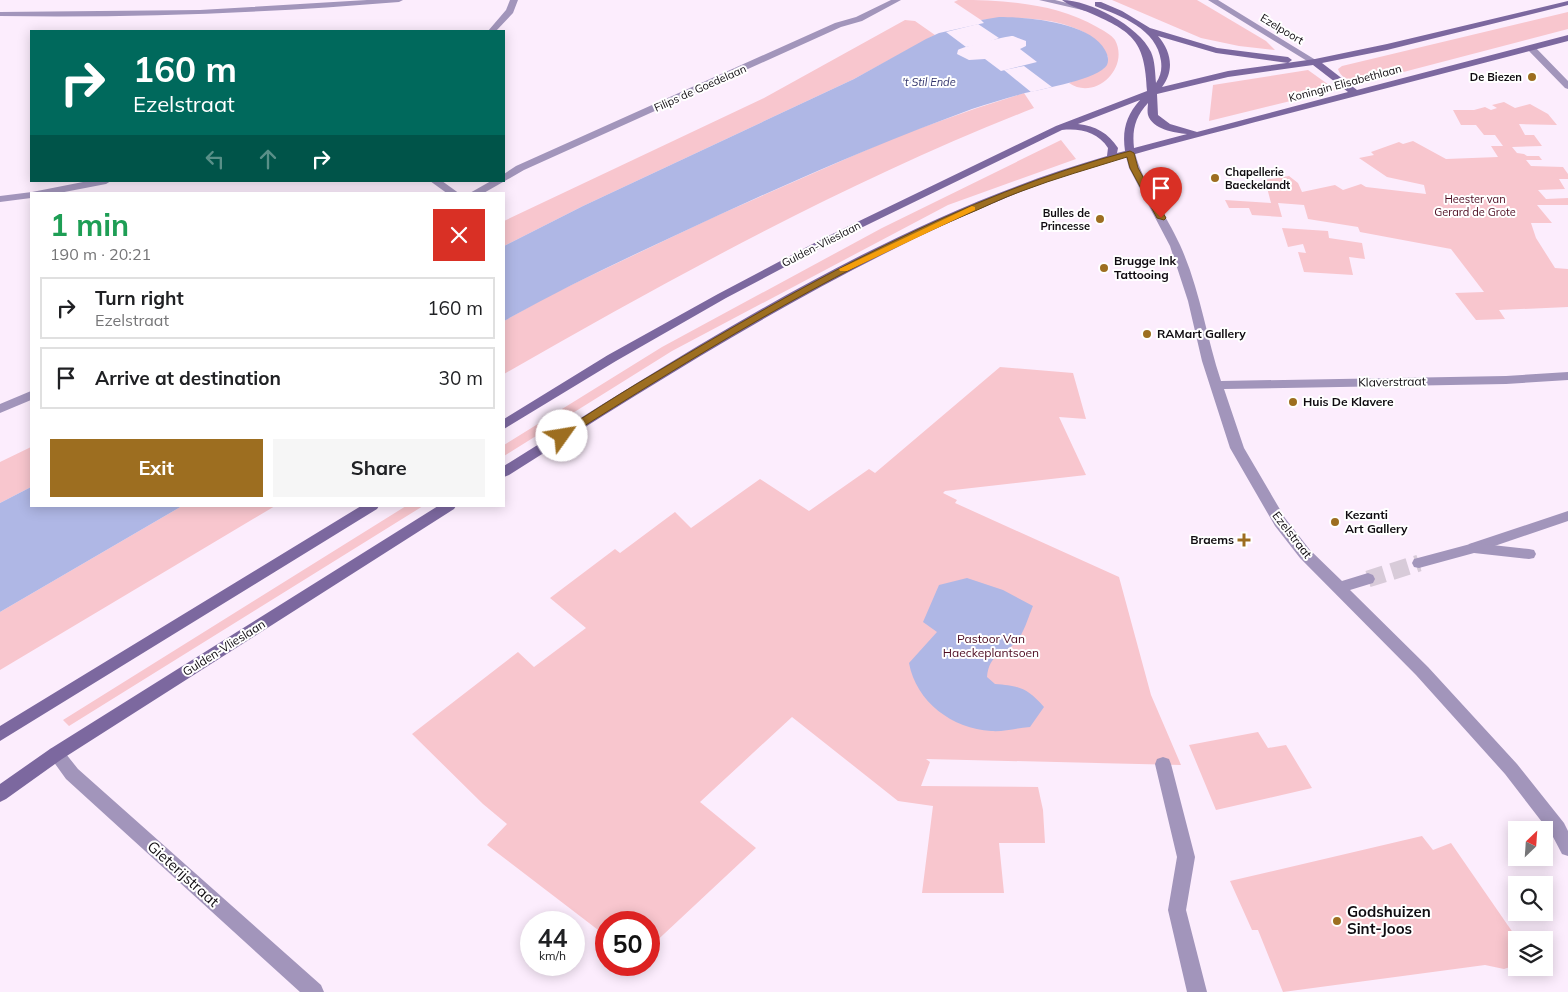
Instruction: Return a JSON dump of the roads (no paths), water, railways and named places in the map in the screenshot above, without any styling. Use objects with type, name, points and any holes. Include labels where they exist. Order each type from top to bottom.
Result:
[{"type":"main road","points":[[1066,0],[1111,19],[1137,38],[1145,50],[1150,66],[1149,78],[1152,92],[1153,116],[1158,122],[1176,130],[1201,134]]},
{"type":"main road","points":[[1088,0],[1121,13],[1148,30],[1209,48],[1242,55],[1315,62],[1355,93]]},
{"type":"main road","name":"Koningin Elisabethlaan","points":[[1152,92],[1228,74],[1315,62],[1386,47],[1568,3]]},
{"type":"main road","points":[[505,471],[758,315],[859,261],[950,217],[1019,189],[1130,153],[1129,127],[1133,115],[1166,75],[1166,60],[1157,40],[1148,30]]},
{"type":"main road","name":"Koningin Elisabethlaan","points":[[1130,153],[1173,140],[1568,38]]},
{"type":"main road","name":"Gulden-Vlieslaan","points":[[505,424],[612,358],[826,241],[1059,128],[1152,92]]},
{"type":"main road","points":[[1059,128],[1080,128],[1100,133],[1109,140],[1113,148],[1112,158]]},
{"type":"main road","points":[[0,734],[370,507]]},
{"type":"main road","name":"Gulden-Vlieslaan","points":[[0,794],[56,754],[448,507]]},
{"type":"street","points":[[0,14],[127,16],[230,12],[399,0]]},
{"type":"street","points":[[493,30],[514,6],[514,0]]},
{"type":"street","name":"Filips de Goedelaan","points":[[505,177],[520,168],[838,25],[859,19],[897,0]]},
{"type":"street","points":[[1043,0],[1091,10]]},
{"type":"street","name":"Ezelpoort","points":[[1212,0],[1315,62]]},
{"type":"street","points":[[1531,48],[1568,86]]},
{"type":"street","name":"Ezelstraat","points":[[1130,153],[1134,168],[1175,246],[1194,300],[1216,385],[1237,448],[1280,522],[1305,554],[1422,671],[1511,768],[1558,829],[1568,848]]},
{"type":"street","points":[[47,192],[101,182]]},
{"type":"street","points":[[437,182],[452,192]]},
{"type":"street","points":[[477,192],[497,182]]},
{"type":"street","points":[[0,199],[30,194]]},
{"type":"street","name":"Klaverstraat","points":[[1216,385],[1496,380],[1568,376]]},
{"type":"street","points":[[0,409],[30,394]]},
{"type":"street","points":[[1419,563],[1474,548],[1568,516]]},
{"type":"street","points":[[1474,548],[1529,554]]},
{"type":"street","points":[[1338,588],[1368,579]]},
{"type":"street","name":"Gieterijstraat","points":[[56,754],[72,774],[314,992]]},
{"type":"street","points":[[1163,764],[1186,857],[1177,910],[1197,992]]},
{"type":"water","name":"'t Stil Ende","points":[[999,17],[1025,18],[1072,27],[1086,33],[1097,41],[1107,54],[1107,65],[1102,70],[1082,79],[972,109],[822,169],[631,256],[505,320],[505,245],[583,206],[854,79],[926,39],[939,33],[984,23],[981,20]],"holes":[[[1009,36],[1026,41],[1026,46],[1020,49],[1037,62],[1001,71],[985,59],[969,60],[957,54],[958,50]]]},
{"type":"water","points":[[30,488],[30,507],[180,507],[0,612],[0,503]]},
{"type":"water","points":[[967,578],[1003,590],[1033,606],[1019,639],[994,659],[988,669],[987,677],[995,684],[1017,687],[1028,692],[1044,707],[1030,727],[996,731],[963,725],[938,711],[919,690],[913,677],[909,663],[937,632],[923,622],[939,585]]},
{"type":"tunnel","points":[[1368,579],[1419,563],[1416,564]]},
{"type":"place","name":"De Biezen","points":[[1532,77]]},
{"type":"place","name":"Chapellerie Baeckelandt","points":[[1215,178]]},
{"type":"place","name":"Bulles de Princesse","points":[[1100,219]]},
{"type":"place","name":"Brugge Ink Tattooing","points":[[1104,268]]},
{"type":"place","name":"RAMart Gallery","points":[[1147,334]]},
{"type":"place","name":"Huis De Klavere","points":[[1293,402]]},
{"type":"place","name":"Kezanti Art Gallery","points":[[1335,522]]},
{"type":"place","name":"Braems","points":[[1244,540]]},
{"type":"place","name":"Godshuizen Sint-Joos","points":[[1337,921]]},
{"type":"park label","name":"Heester van Gerard de Grote","points":[[1475,205]]},
{"type":"park label","name":"Pastoor Van Haeckeplantsoen","points":[[991,646]]}]
